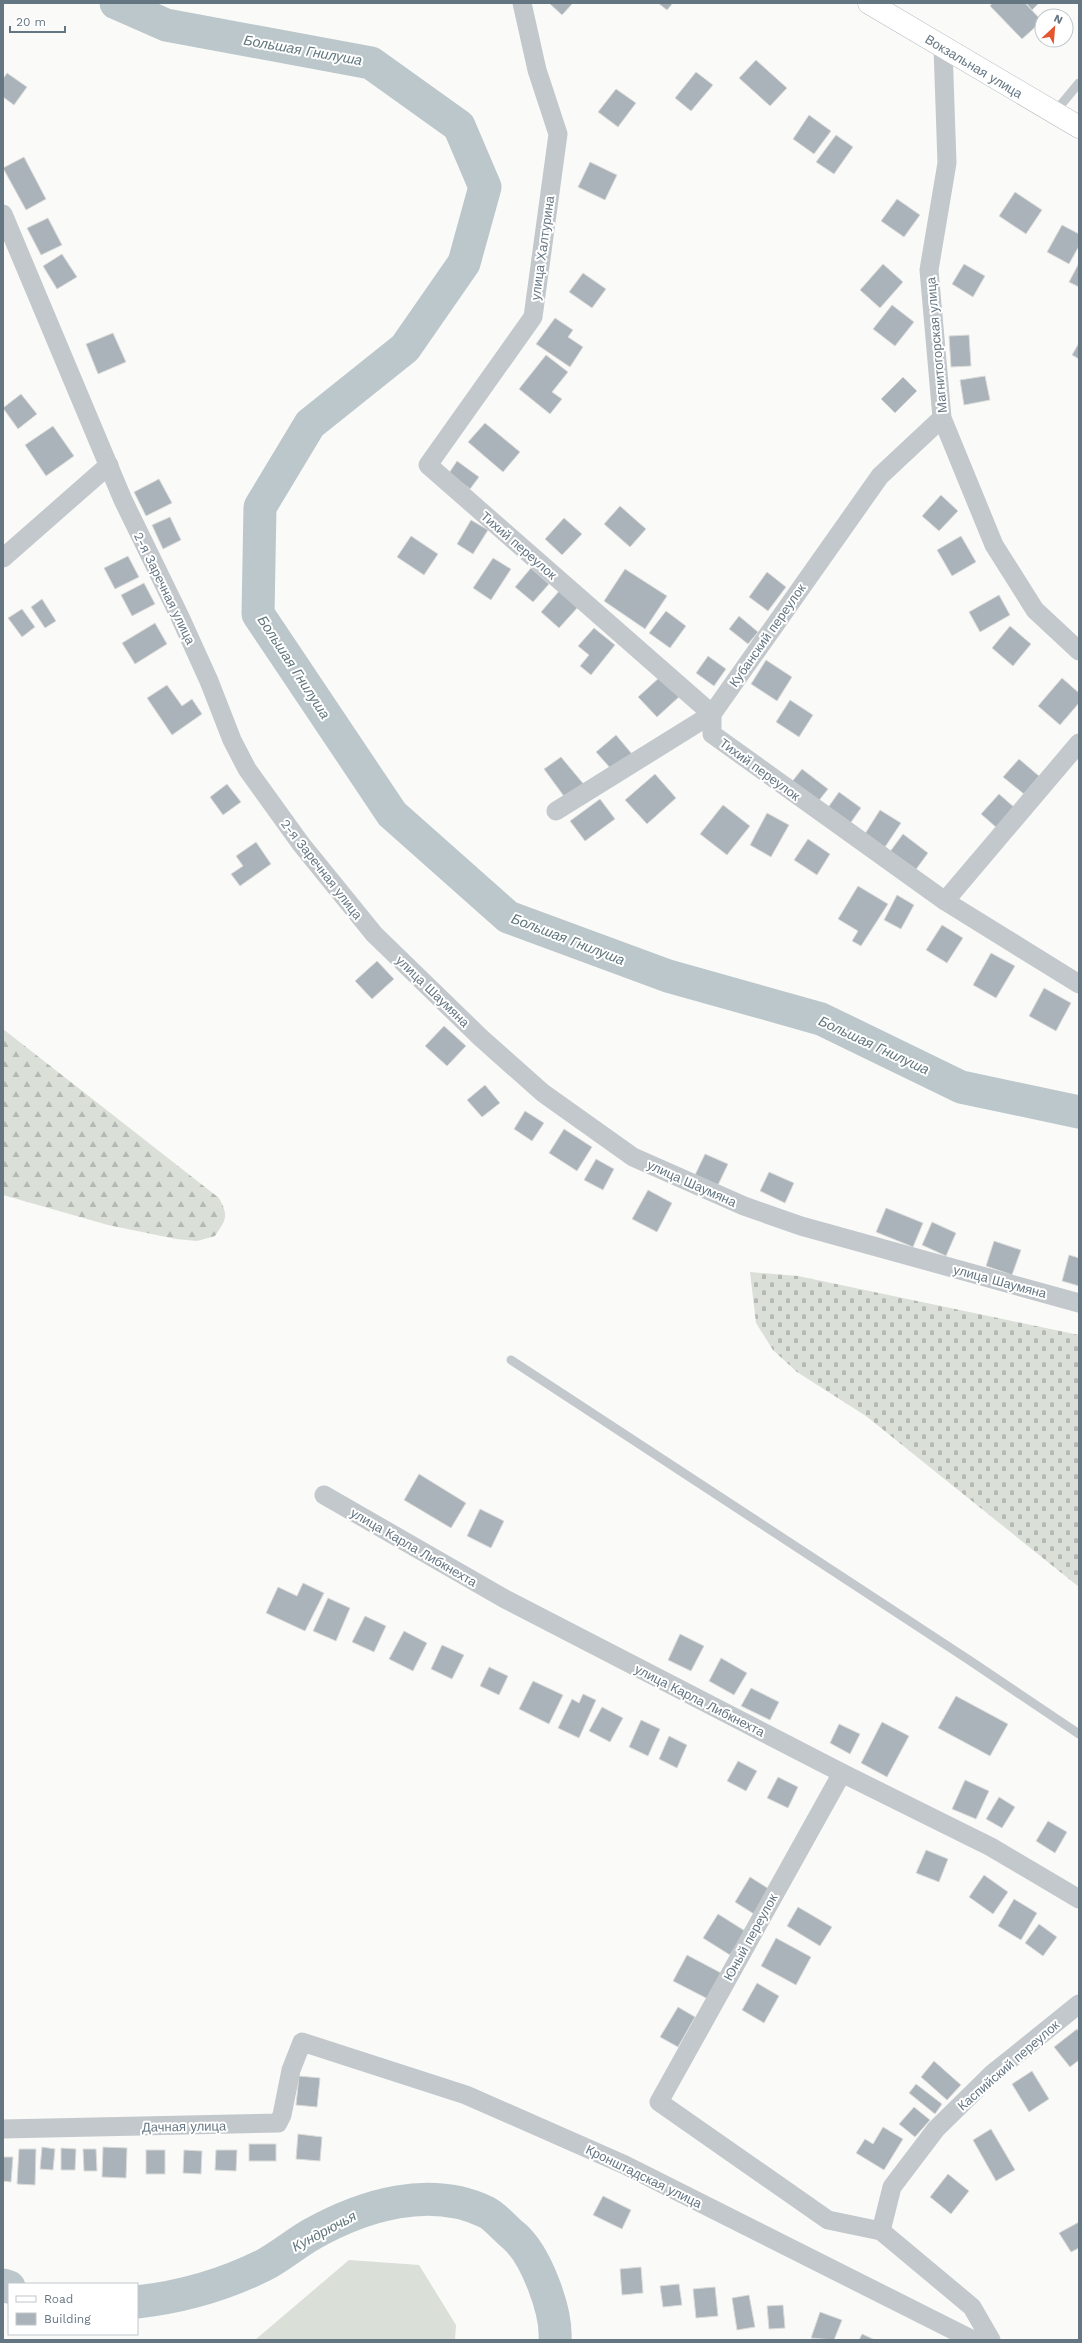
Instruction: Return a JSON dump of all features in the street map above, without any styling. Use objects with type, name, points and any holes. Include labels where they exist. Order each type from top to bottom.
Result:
[{"type":"main road","name":"Вокзальная улица","points":[[869,3],[942,48],[1079,127]]},
{"type":"street","name":"улица Халтурина","points":[[428,465],[533,317],[558,134],[537,70],[522,3]]},
{"type":"street","name":"Магнитогорская улица","points":[[942,48],[947,164],[929,270],[942,418],[994,546],[1035,610],[1079,652]]},
{"type":"street","name":"2-я Заречная улица","points":[[3,214],[123,500],[180,617],[209,681],[232,740],[247,769],[301,844],[374,934]]},
{"type":"street","name":"Кубанский переулок","points":[[556,811],[712,714],[880,476],[942,418]]},
{"type":"street","points":[[3,558],[109,465]]},
{"type":"street","name":"Тихий переулок","points":[[428,465],[712,714],[712,734],[945,901],[1079,984]]},
{"type":"street","points":[[945,901],[1047,783],[1079,743]]},
{"type":"street","name":"улица Шаумяна","points":[[374,934],[480,1037],[543,1093],[633,1157],[744,1206],[801,1226],[1079,1303]]},
{"type":"street","name":"улица Карла Либкнехта","points":[[324,1495],[505,1599],[842,1773],[991,1847],[1079,1899]]},
{"type":"street","name":"Юный переулок","points":[[842,1773],[659,2102],[828,2220],[881,2231]]},
{"type":"street","name":"Каспийский переулок","points":[[881,2231],[892,2187],[936,2129],[992,2074],[1079,2004]]},
{"type":"street","name":"Дачная улица","points":[[3,2129],[278,2123],[282,2115],[291,2070],[302,2042]]},
{"type":"street","name":"Кронштадская улица","points":[[302,2042],[466,2095],[625,2165],[972,2340]]},
{"type":"street","points":[[881,2231],[972,2307],[991,2340]]},
{"type":"lane","points":[[1054,113],[1079,82]]},
{"type":"lane","points":[[511,1360],[969,1660],[1079,1734]]},
{"type":"green space","points":[[3,1029],[219,1198],[224,1209],[225,1218],[222,1226],[215,1236],[197,1241],[176,1239],[108,1225],[3,1195]]},
{"type":"green space","points":[[750,1272],[798,1276],[1079,1335],[1079,1587],[866,1416],[797,1372],[773,1350],[756,1323]]},
{"type":"green space","points":[[349,2260],[419,2265],[456,2325],[455,2340],[255,2340]]},
{"type":"building","points":[[549,3],[573,3],[562,15]]},
{"type":"building","points":[[658,3],[673,3],[667,10]]},
{"type":"building","points":[[992,3],[1025,3],[1034,13],[1034,28],[1022,39],[990,6]]},
{"type":"building","points":[[1026,3],[1039,3],[1034,8],[1032,10]]},
{"type":"building","points":[[756,60],[787,88],[770,106],[739,78]]},
{"type":"building","points":[[696,72],[713,85],[691,111],[675,98]]},
{"type":"building","points":[[7,73],[27,87],[14,105],[3,97],[3,79]]},
{"type":"building","points":[[616,89],[636,103],[618,127],[598,112]]},
{"type":"building","points":[[809,115],[831,131],[814,154],[793,139]]},
{"type":"building","points":[[836,135],[853,147],[834,174],[816,162]]},
{"type":"building","points":[[24,157],[46,199],[26,210],[3,168]]},
{"type":"building","points":[[590,162],[617,175],[605,200],[578,187]]},
{"type":"building","points":[[1015,192],[1042,210],[1026,234],[999,216]]},
{"type":"building","points":[[897,199],[920,215],[904,237],[881,221]]},
{"type":"building","points":[[48,218],[62,245],[41,255],[27,228]]},
{"type":"building","points":[[1062,225],[1079,234],[1079,246],[1069,264],[1047,252]]},
{"type":"building","points":[[62,254],[77,277],[57,289],[43,266]]},
{"type":"building","points":[[1079,263],[1079,287],[1069,282]]},
{"type":"building","points":[[883,264],[903,282],[880,308],[860,290]]},
{"type":"building","points":[[964,264],[985,276],[973,297],[952,284]]},
{"type":"building","points":[[583,273],[606,289],[592,308],[569,292]]},
{"type":"building","points":[[892,305],[914,322],[895,346],[873,329]]},
{"type":"building","points":[[555,318],[573,330],[568,337],[583,347],[570,367],[536,344]]},
{"type":"building","points":[[113,333],[126,362],[98,374],[86,344]]},
{"type":"building","points":[[969,335],[971,366],[951,367],[949,336]]},
{"type":"building","points":[[1079,343],[1079,359],[1072,355]]},
{"type":"building","points":[[546,355],[568,372],[552,392],[562,399],[550,414],[519,389]]},
{"type":"building","points":[[985,376],[990,400],[964,405],[960,380]]},
{"type":"building","points":[[903,377],[917,391],[895,413],[881,399]]},
{"type":"building","points":[[21,394],[37,414],[18,429],[3,408]]},
{"type":"building","points":[[485,423],[520,452],[503,472],[468,442]]},
{"type":"building","points":[[53,426],[74,456],[46,476],[25,445]]},
{"type":"building","points":[[457,461],[479,477],[470,489],[449,473]]},
{"type":"building","points":[[159,479],[172,503],[146,516],[134,492]]},
{"type":"building","points":[[941,495],[958,511],[939,531],[922,516]]},
{"type":"building","points":[[620,506],[646,529],[630,547],[604,524]]},
{"type":"building","points":[[170,517],[181,540],[163,549],[152,525]]},
{"type":"building","points":[[564,518],[582,534],[562,555],[545,539]]},
{"type":"building","points":[[471,520],[488,530],[473,554],[457,544]]},
{"type":"building","points":[[411,536],[438,554],[424,575],[397,557]]},
{"type":"building","points":[[961,536],[976,562],[952,576],[937,550]]},
{"type":"building","points":[[128,556],[139,577],[115,589],[104,568]]},
{"type":"building","points":[[493,558],[511,569],[491,600],[473,588]]},
{"type":"building","points":[[531,568],[549,584],[533,602],[515,587]]},
{"type":"building","points":[[625,569],[667,596],[645,629],[604,601]]},
{"type":"building","points":[[767,572],[786,587],[768,611],[749,597]]},
{"type":"building","points":[[144,583],[155,604],[132,616],[121,595]]},
{"type":"building","points":[[560,590],[579,606],[559,628],[541,612]]},
{"type":"building","points":[[999,595],[1010,615],[980,632],[969,612]]},
{"type":"building","points":[[42,599],[56,621],[45,628],[31,607]]},
{"type":"building","points":[[22,609],[35,627],[22,637],[8,618]]},
{"type":"building","points":[[666,611],[686,626],[670,648],[649,633]]},
{"type":"building","points":[[739,616],[758,632],[748,644],[729,629]]},
{"type":"building","points":[[155,623],[167,644],[135,664],[122,643]]},
{"type":"building","points":[[1010,626],[1031,644],[1013,666],[992,648]]},
{"type":"building","points":[[594,628],[615,645],[591,675],[580,666],[589,655],[578,646]]},
{"type":"building","points":[[708,656],[726,669],[714,686],[696,673]]},
{"type":"building","points":[[766,660],[792,677],[777,701],[751,684]]},
{"type":"building","points":[[661,676],[680,696],[657,717],[638,697]]},
{"type":"building","points":[[1062,678],[1079,693],[1079,703],[1060,725],[1038,706]]},
{"type":"building","points":[[167,685],[182,706],[192,699],[202,714],[172,735],[147,698]]},
{"type":"building","points":[[790,700],[813,715],[799,737],[776,722]]},
{"type":"building","points":[[616,735],[632,754],[612,770],[596,752]]},
{"type":"building","points":[[561,757],[586,787],[566,799],[544,769]]},
{"type":"building","points":[[1019,759],[1039,776],[1024,794],[1003,777]]},
{"type":"building","points":[[802,769],[828,789],[817,803],[791,783]]},
{"type":"building","points":[[655,774],[676,798],[647,824],[625,800]]},
{"type":"building","points":[[227,784],[241,802],[223,815],[210,797]]},
{"type":"building","points":[[839,792],[861,808],[849,825],[827,809]]},
{"type":"building","points":[[999,794],[1015,808],[997,828],[981,814]]},
{"type":"building","points":[[600,799],[615,819],[585,841],[570,821]]},
{"type":"building","points":[[723,805],[750,826],[727,855],[700,834]]},
{"type":"building","points":[[880,810],[901,823],[883,850],[863,837]]},
{"type":"building","points":[[767,813],[789,825],[771,857],[750,845]]},
{"type":"building","points":[[903,834],[928,853],[914,872],[889,853]]},
{"type":"building","points":[[808,839],[830,854],[817,875],[794,860]]},
{"type":"building","points":[[256,842],[271,864],[240,886],[231,874],[243,866],[236,856]]},
{"type":"building","points":[[858,886],[888,904],[861,946],[852,941],[858,931],[838,919]]},
{"type":"building","points":[[897,895],[914,905],[901,929],[884,920]]},
{"type":"building","points":[[942,925],[963,938],[947,963],[926,950]]},
{"type":"building","points":[[991,953],[1015,966],[996,998],[973,985]]},
{"type":"building","points":[[377,961],[394,979],[372,999],[355,981]]},
{"type":"building","points":[[1044,988],[1071,1003],[1056,1031],[1029,1016]]},
{"type":"building","points":[[444,1026],[466,1046],[447,1066],[425,1046]]},
{"type":"building","points":[[485,1085],[500,1103],[482,1117],[467,1100]]},
{"type":"building","points":[[525,1111],[544,1123],[532,1141],[514,1129]]},
{"type":"building","points":[[564,1129],[592,1147],[577,1171],[549,1153]]},
{"type":"building","points":[[705,1154],[728,1164],[718,1185],[695,1175]]},
{"type":"building","points":[[596,1159],[614,1169],[603,1190],[584,1180]]},
{"type":"building","points":[[769,1172],[794,1183],[785,1203],[760,1191]]},
{"type":"building","points":[[648,1190],[672,1203],[657,1232],[632,1219]]},
{"type":"building","points":[[886,1208],[923,1223],[913,1247],[876,1232]]},
{"type":"building","points":[[932,1222],[956,1233],[946,1256],[922,1245]]},
{"type":"building","points":[[994,1241],[1021,1250],[1012,1275],[986,1266]]},
{"type":"building","points":[[1069,1255],[1079,1258],[1079,1286],[1062,1281]]},
{"type":"building","points":[[419,1474],[466,1503],[451,1528],[404,1500]]},
{"type":"building","points":[[480,1509],[504,1521],[491,1548],[467,1536]]},
{"type":"building","points":[[303,1583],[324,1593],[305,1631],[266,1613],[278,1587],[297,1596]]},
{"type":"building","points":[[328,1598],[350,1608],[336,1641],[313,1631]]},
{"type":"building","points":[[365,1616],[386,1626],[374,1652],[352,1642]]},
{"type":"building","points":[[404,1631],[427,1643],[413,1671],[389,1659]]},
{"type":"building","points":[[680,1634],[704,1646],[691,1671],[668,1660]]},
{"type":"building","points":[[442,1645],[464,1655],[452,1679],[431,1669]]},
{"type":"building","points":[[721,1658],[747,1673],[734,1695],[709,1681]]},
{"type":"building","points":[[489,1667],[508,1676],[499,1695],[480,1686]]},
{"type":"building","points":[[533,1681],[563,1695],[549,1724],[519,1709]]},
{"type":"building","points":[[751,1688],[779,1702],[770,1720],[741,1706]]},
{"type":"building","points":[[583,1694],[596,1700],[579,1738],[558,1728],[572,1699],[579,1703]]},
{"type":"building","points":[[956,1696],[1008,1724],[990,1756],[938,1728]]},
{"type":"building","points":[[602,1707],[623,1718],[610,1742],[589,1731]]},
{"type":"building","points":[[641,1720],[660,1729],[648,1756],[629,1747]]},
{"type":"building","points":[[882,1722],[909,1736],[887,1777],[861,1763]]},
{"type":"building","points":[[839,1724],[860,1734],[850,1754],[830,1743]]},
{"type":"building","points":[[669,1736],[687,1745],[677,1768],[659,1759]]},
{"type":"building","points":[[738,1761],[757,1771],[746,1791],[727,1781]]},
{"type":"building","points":[[778,1777],[798,1787],[788,1808],[767,1798]]},
{"type":"building","points":[[965,1780],[989,1791],[976,1819],[952,1809]]},
{"type":"building","points":[[999,1797],[1015,1807],[1002,1828],[986,1819]]},
{"type":"building","points":[[1048,1821],[1067,1832],[1055,1853],[1036,1841]]},
{"type":"building","points":[[926,1850],[948,1859],[939,1882],[916,1873]]},
{"type":"building","points":[[984,1875],[1008,1892],[993,1914],[969,1897]]},
{"type":"building","points":[[750,1877],[769,1889],[754,1914],[735,1902]]},
{"type":"building","points":[[1014,1899],[1037,1913],[1021,1940],[998,1926]]},
{"type":"building","points":[[798,1907],[832,1927],[820,1946],[787,1926]]},
{"type":"building","points":[[718,1914],[745,1931],[730,1955],[703,1938]]},
{"type":"building","points":[[1039,1924],[1057,1937],[1043,1956],[1025,1943]]},
{"type":"building","points":[[776,1938],[811,1957],[796,1985],[761,1966]]},
{"type":"building","points":[[687,1955],[721,1973],[708,1999],[673,1981]]},
{"type":"building","points":[[757,1983],[779,1996],[764,2023],[742,2010]]},
{"type":"building","points":[[678,2007],[695,2017],[678,2047],[660,2037]]},
{"type":"building","points":[[1077,2029],[1079,2032],[1079,2060],[1070,2067],[1054,2047]]},
{"type":"building","points":[[934,2061],[961,2085],[947,2100],[921,2077]]},
{"type":"building","points":[[1032,2071],[1049,2099],[1029,2112],[1012,2084]]},
{"type":"building","points":[[299,2076],[320,2078],[317,2107],[296,2105]]},
{"type":"building","points":[[916,2084],[942,2104],[935,2114],[909,2093]]},
{"type":"building","points":[[914,2107],[930,2120],[915,2137],[899,2124]]},
{"type":"building","points":[[883,2127],[903,2139],[884,2170],[856,2153],[865,2139],[873,2144]]},
{"type":"building","points":[[991,2129],[1015,2170],[996,2181],[973,2140]]},
{"type":"building","points":[[298,2134],[322,2137],[320,2161],[296,2159]]},
{"type":"building","points":[[249,2144],[276,2144],[276,2161],[249,2161]]},
{"type":"building","points":[[42,2147],[55,2149],[53,2170],[40,2169]]},
{"type":"building","points":[[103,2147],[127,2148],[126,2178],[102,2177]]},
{"type":"building","points":[[61,2148],[76,2149],[75,2170],[61,2170]]},
{"type":"building","points":[[19,2149],[36,2149],[35,2185],[17,2184]]},
{"type":"building","points":[[83,2149],[96,2149],[97,2171],[84,2171]]},
{"type":"building","points":[[146,2150],[165,2150],[165,2174],[146,2174]]},
{"type":"building","points":[[184,2150],[202,2151],[201,2174],[183,2173]]},
{"type":"building","points":[[216,2150],[237,2150],[236,2171],[215,2170]]},
{"type":"building","points":[[3,2157],[13,2157],[11,2182],[3,2181]]},
{"type":"building","points":[[948,2174],[969,2191],[951,2214],[930,2197]]},
{"type":"building","points":[[603,2196],[631,2210],[622,2229],[593,2215]]},
{"type":"building","points":[[1079,2222],[1079,2248],[1071,2252],[1059,2233]]},
{"type":"building","points":[[641,2267],[643,2293],[622,2295],[620,2269]]},
{"type":"building","points":[[679,2284],[682,2305],[663,2307],[660,2286]]},
{"type":"building","points":[[715,2287],[718,2316],[696,2318],[693,2289]]},
{"type":"building","points":[[749,2295],[755,2327],[737,2330],[732,2298]]},
{"type":"building","points":[[783,2305],[785,2328],[769,2329],[767,2306]]},
{"type":"building","points":[[820,2312],[842,2320],[834,2340],[811,2338]]},
{"type":"building","points":[[862,2334],[875,2340],[859,2340]]},
{"type":"waterway","name":"Большая Гнилуша","points":[[116,3],[166,25],[371,63],[459,126],[485,187],[464,263],[405,348],[310,424],[260,507],[258,614],[392,814],[508,917],[668,976],[821,1019],[961,1087],[1079,1112]]},
{"type":"waterway","name":"Кундрючья","points":[[138,2302],[170,2297],[234,2279],[264,2265],[312,2234],[332,2224],[375,2207],[420,2199],[442,2200],[465,2204],[490,2214],[522,2245],[530,2256],[544,2284],[553,2314],[555,2340]]},
{"type":"waterway","name":"Кундрючья","points":[[3,2285],[8,2287]]}]
